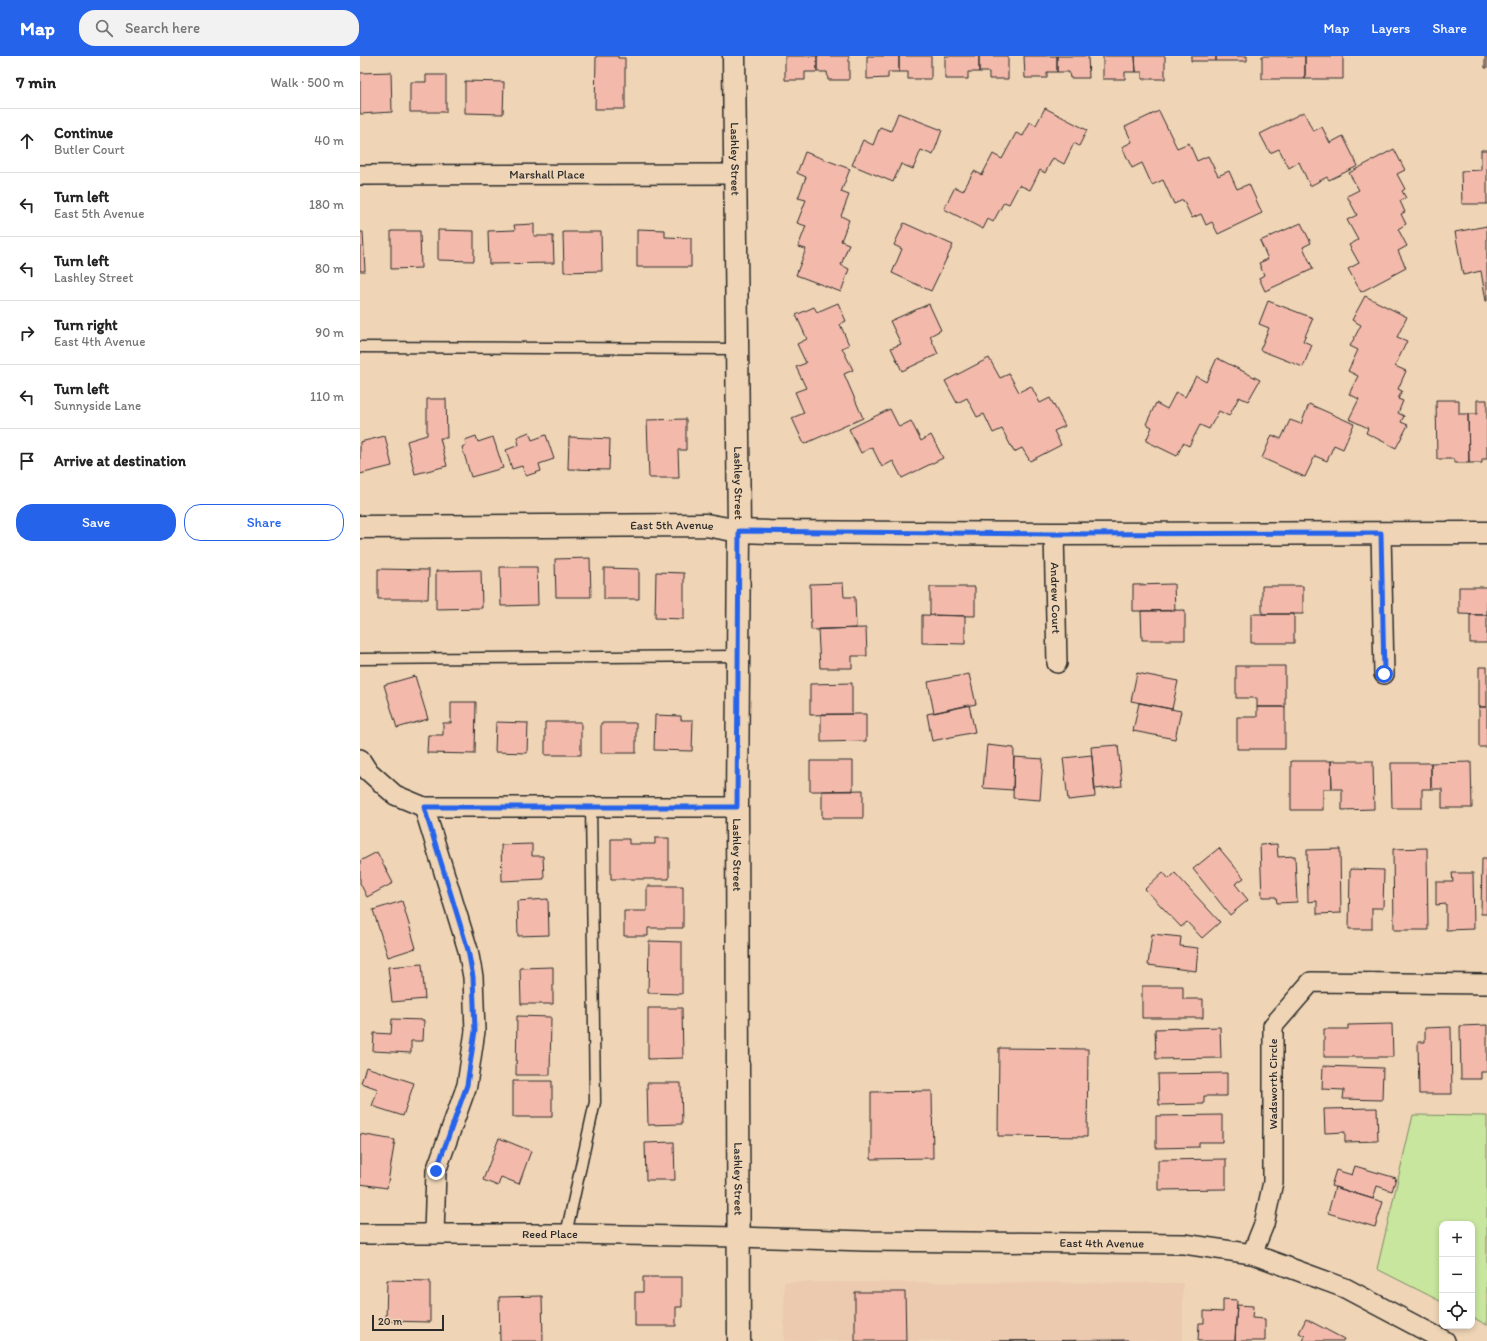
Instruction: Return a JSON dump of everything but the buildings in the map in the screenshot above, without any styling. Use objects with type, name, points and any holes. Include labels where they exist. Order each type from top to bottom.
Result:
[{"type":"main road","name":"Lashley Street","points":[[734,56],[739,531],[737,807],[739,1341]]},
{"type":"main road","name":"East 5th Avenue","points":[[360,527],[706,525],[739,531],[1054,534],[1487,533]]},
{"type":"street","name":"Marshall Place","points":[[360,175],[735,174]]},
{"type":"street","points":[[1381,533],[1384,674]]},
{"type":"street","name":"Andrew Court","points":[[1054,534],[1057,663]]},
{"type":"street","points":[[360,759],[367,770],[395,795],[424,807],[737,807]]},
{"type":"street","points":[[424,807],[468,950],[473,977],[475,1031],[467,1085],[436,1171],[434,1234]]},
{"type":"street","name":"Wadsworth Circle","points":[[1252,1254],[1264,1224],[1273,1182],[1273,1026],[1306,987],[1311,982],[1487,984]]},
{"type":"street","name":"Reed Place","points":[[360,1234],[739,1236]]},
{"type":"street","name":"East 4th Avenue","points":[[739,1236],[865,1241],[1184,1244],[1252,1254],[1345,1288],[1435,1339]]},
{"type":"lane","points":[[360,347],[737,349]]},
{"type":"lane","points":[[360,659],[738,656]]},
{"type":"lane","points":[[566,1234],[595,1102],[591,807]]},
{"type":"shaded area","points":[[784,1282],[1183,1283],[1183,1341],[784,1341]]},
{"type":"green space","points":[[1413,1115],[1487,1116],[1487,1325],[1475,1319],[1475,1221],[1439,1221],[1439,1300],[1377,1269]]},
{"type":"route","points":[[436,1171],[467,1085],[475,1031],[473,977],[468,950],[424,807],[737,807],[739,531],[1054,534],[1381,533],[1384,674]]}]
